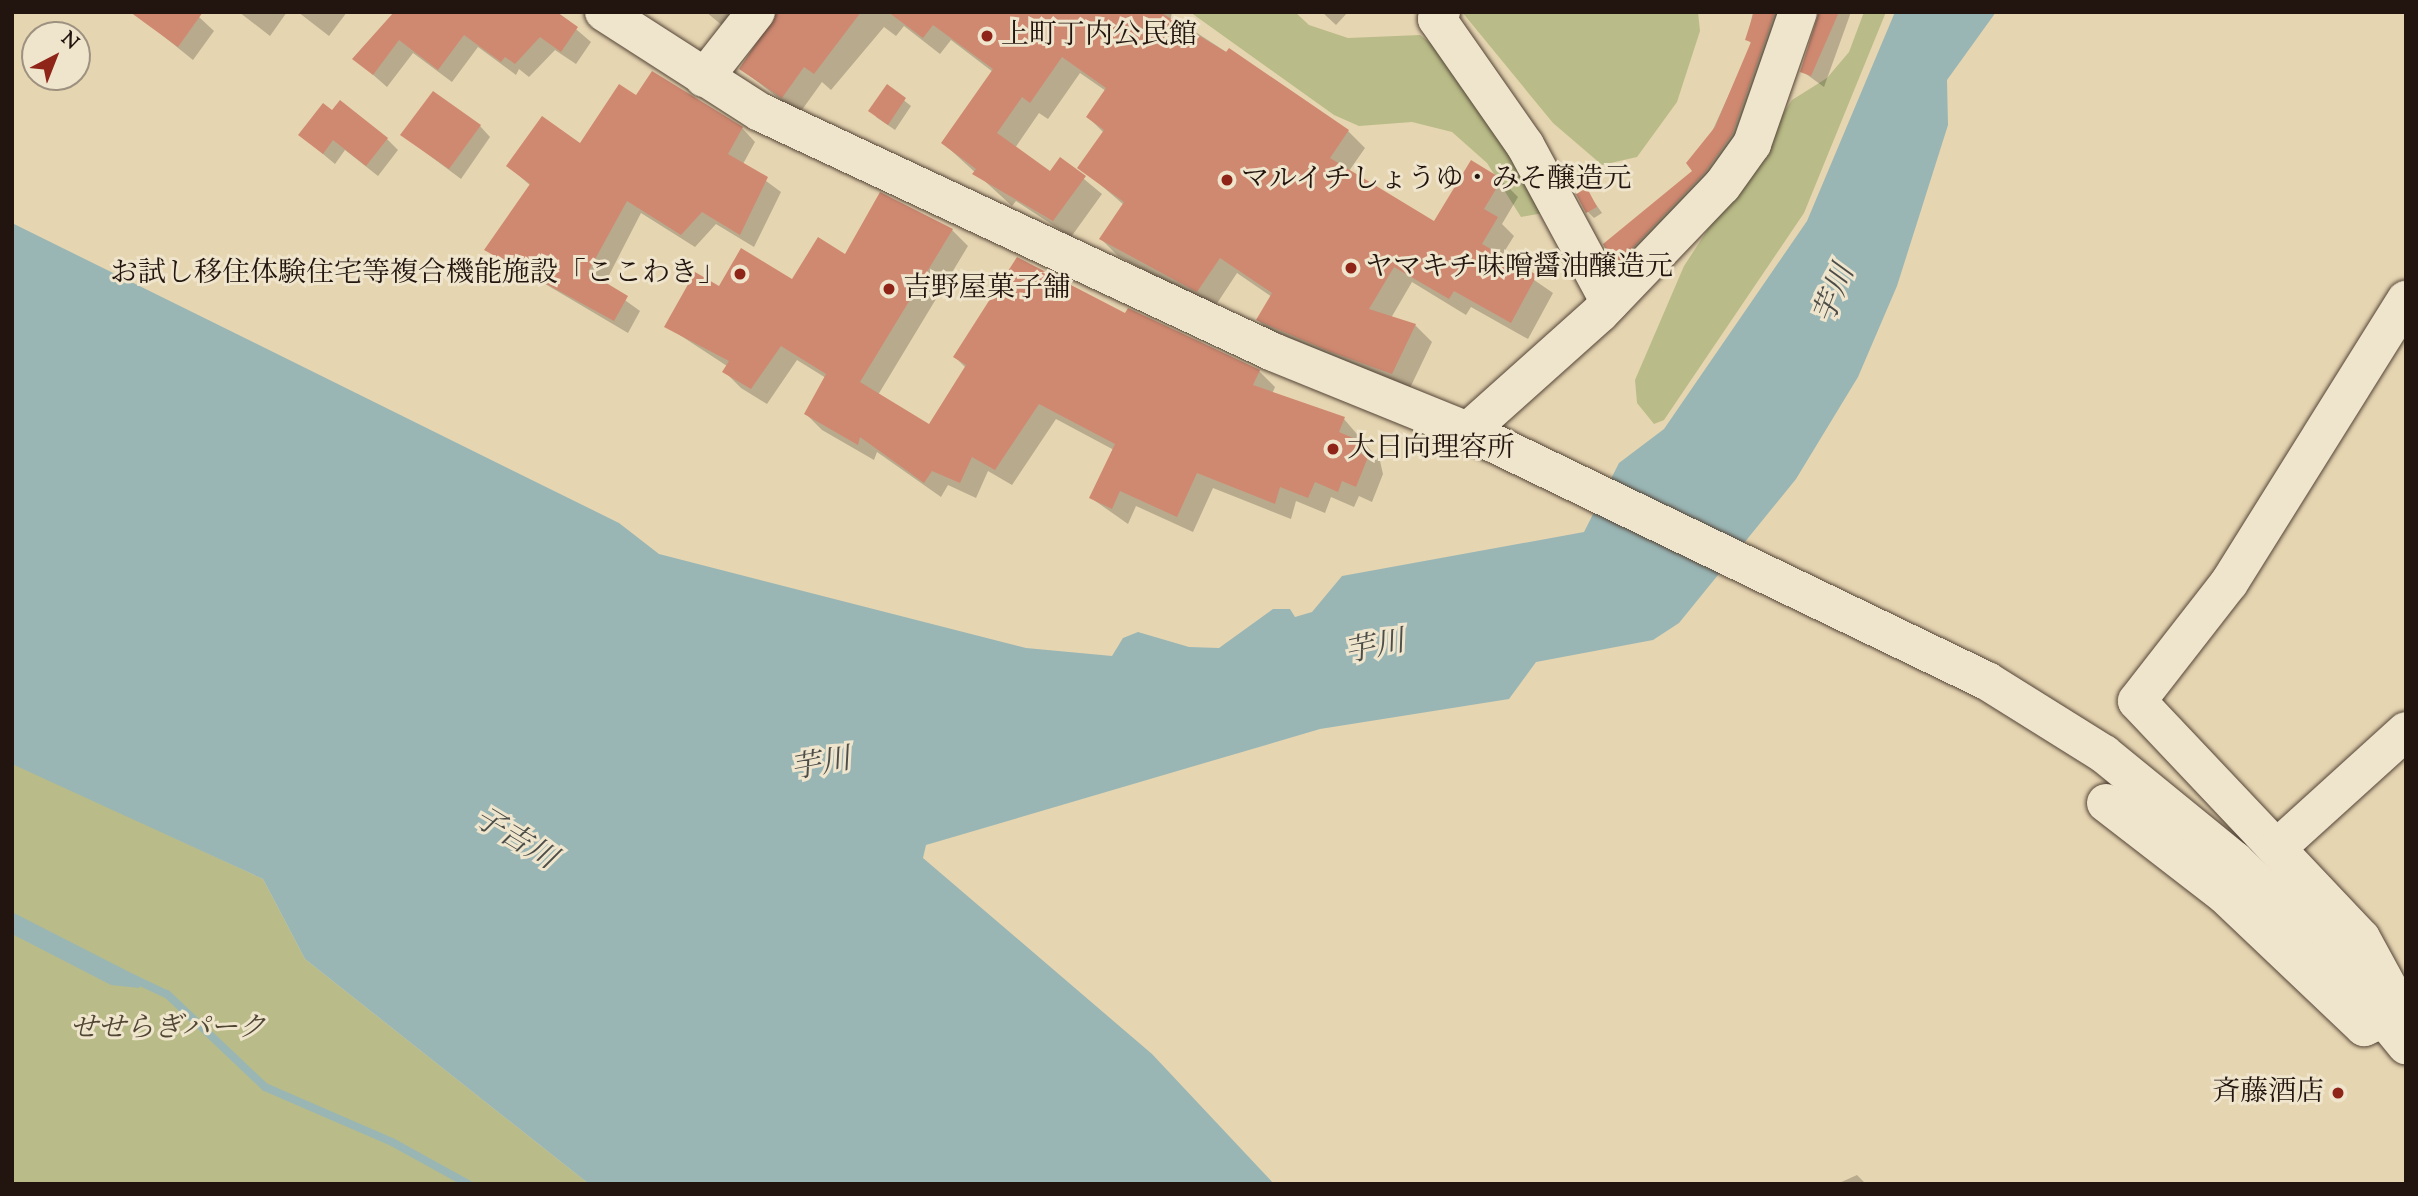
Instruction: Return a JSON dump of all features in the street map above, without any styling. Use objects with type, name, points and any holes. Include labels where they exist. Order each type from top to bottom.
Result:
[{"type":"street","points":[[604,12],[760,112],[1273,352],[1468,431],[1502,450],[1896,633],[2083,740],[2234,860],[2329,951],[2395,1032]]},
{"type":"street","points":[[704,78],[756,12]]},
{"type":"street","points":[[1441,12],[1437,19],[1525,145],[1609,303]]},
{"type":"street","points":[[1468,431],[1676,238],[1752,144],[1798,12]]},
{"type":"street","points":[[2395,1032],[2395,1000],[2361,938],[2137,701],[2229,583],[2406,300]]},
{"type":"street","points":[[2277,848],[2406,730]]},
{"type":"street","points":[[2106,803],[2225,895],[2364,1027],[2395,1032]]},
{"type":"green space","points":[[1190,12],[1295,12],[1309,25],[1348,38],[1420,35],[1455,62],[1543,213],[1521,217],[1487,163],[1452,132],[1412,122],[1359,126],[1334,115]]},
{"type":"green space","points":[[1462,12],[1698,12],[1700,31],[1677,102],[1637,157],[1602,165],[1553,123]]},
{"type":"green space","points":[[1864,12],[1886,12],[1804,213],[1664,420],[1654,424],[1637,403],[1635,380],[1684,266],[1792,100],[1827,78],[1849,52]]},
{"type":"green space","name":"せせらぎパーク","points":[[12,762],[263,879],[305,959],[589,1184],[12,1184]]},
{"type":"water","points":[[1895,12],[1996,12],[1947,80],[1948,125],[1897,286],[1858,377],[1796,479],[1679,623],[1653,640],[1536,662],[1509,699],[1320,729],[926,845],[923,858],[1152,1054],[1274,1184],[589,1184],[305,959],[263,879],[12,764],[12,223],[619,523],[659,554],[1026,648],[1112,656],[1123,638],[1138,632],[1189,647],[1219,648],[1273,609],[1290,609],[1295,617],[1312,612],[1342,576],[1584,532],[1619,463],[1664,429],[1807,221]]},
{"type":"water","points":[[12,912],[143,979],[139,988],[111,985],[12,934]]},
{"type":"building","points":[[130,12],[203,12],[178,47]]},
{"type":"building","points":[[394,12],[557,12],[578,27],[561,52],[540,37],[515,64],[505,57],[501,62],[464,35],[438,70],[399,40],[373,75],[352,59]]},
{"type":"building","points":[[777,12],[861,12],[814,74],[804,67],[782,98],[739,69]]},
{"type":"building","points":[[888,12],[1160,12],[1226,52],[1229,48],[1349,130],[1330,158],[1434,221],[1471,160],[1502,179],[1484,209],[1498,217],[1482,244],[1537,275],[1511,323],[1454,291],[1449,299],[1394,267],[1369,309],[1416,324],[1392,374],[1331,352],[1256,320],[1272,293],[1220,258],[1197,292],[1099,239],[1124,202],[1077,168],[1104,130],[1086,117],[1106,88],[1062,57],[1030,103],[1022,97],[997,133],[1050,171],[1060,157],[1086,176],[1053,221],[972,174],[976,169],[941,143],[993,69],[933,25],[923,38]]},
{"type":"building","points":[[1754,12],[1775,12],[1732,134],[1705,172],[1615,266],[1603,244],[1692,171],[1686,163],[1715,127],[1751,42],[1745,40]]},
{"type":"building","points":[[1819,12],[1839,12],[1811,76],[1800,72]]},
{"type":"building","points":[[652,71],[743,127],[728,154],[768,177],[740,235],[702,212],[681,235],[627,201],[588,272],[628,296],[614,321],[484,250],[530,184],[506,166],[542,116],[580,143],[619,84],[636,95]]},
{"type":"building","points":[[887,84],[906,98],[888,125],[868,111]]},
{"type":"building","points":[[433,91],[481,125],[449,169],[400,135]]},
{"type":"building","points":[[340,100],[388,138],[366,166],[333,140],[323,154],[298,135],[323,103],[332,110]]},
{"type":"building","points":[[1587,188],[1597,207],[1586,213],[1576,194]]},
{"type":"building","points":[[880,192],[953,229],[860,382],[929,424],[966,365],[953,357],[1017,257],[1125,313],[1128,308],[1260,370],[1253,385],[1345,417],[1339,432],[1365,443],[1361,454],[1368,457],[1356,487],[1342,481],[1338,492],[1315,482],[1308,498],[1280,487],[1275,504],[1197,473],[1177,517],[1120,491],[1112,509],[1089,498],[1115,444],[1039,404],[995,470],[972,457],[960,483],[932,471],[924,483],[860,437],[858,445],[804,414],[826,374],[781,346],[751,389],[722,372],[729,361],[664,327],[695,272],[719,286],[741,248],[792,279],[818,237],[845,254]]},
{"type":"waterway","points":[[132,978],[167,994],[265,1087],[392,1142],[468,1184]]},
{"type":"place","name":"上町丁内公民館","points":[[987,36]]},
{"type":"place","name":"マルイチしょうゆ・みそ醸造元","points":[[1227,180]]},
{"type":"place","name":"ヤマキチ味噌醤油醸造元","points":[[1351,268]]},
{"type":"place","name":"お試し移住体験住宅等複合機能施設「ここわき」","points":[[740,274]]},
{"type":"place","name":"吉野屋菓子舗","points":[[889,289]]},
{"type":"place","name":"大日向理容所","points":[[1333,449]]},
{"type":"place","name":"斉藤酒店","points":[[2338,1093]]},
{"type":"water label","name":"芋川","points":[[1836,295]]},
{"type":"water label","name":"芋川","points":[[1375,649]]},
{"type":"water label","name":"芋川","points":[[821,766]]},
{"type":"water label","name":"子吉川","points":[[514,840]]}]
